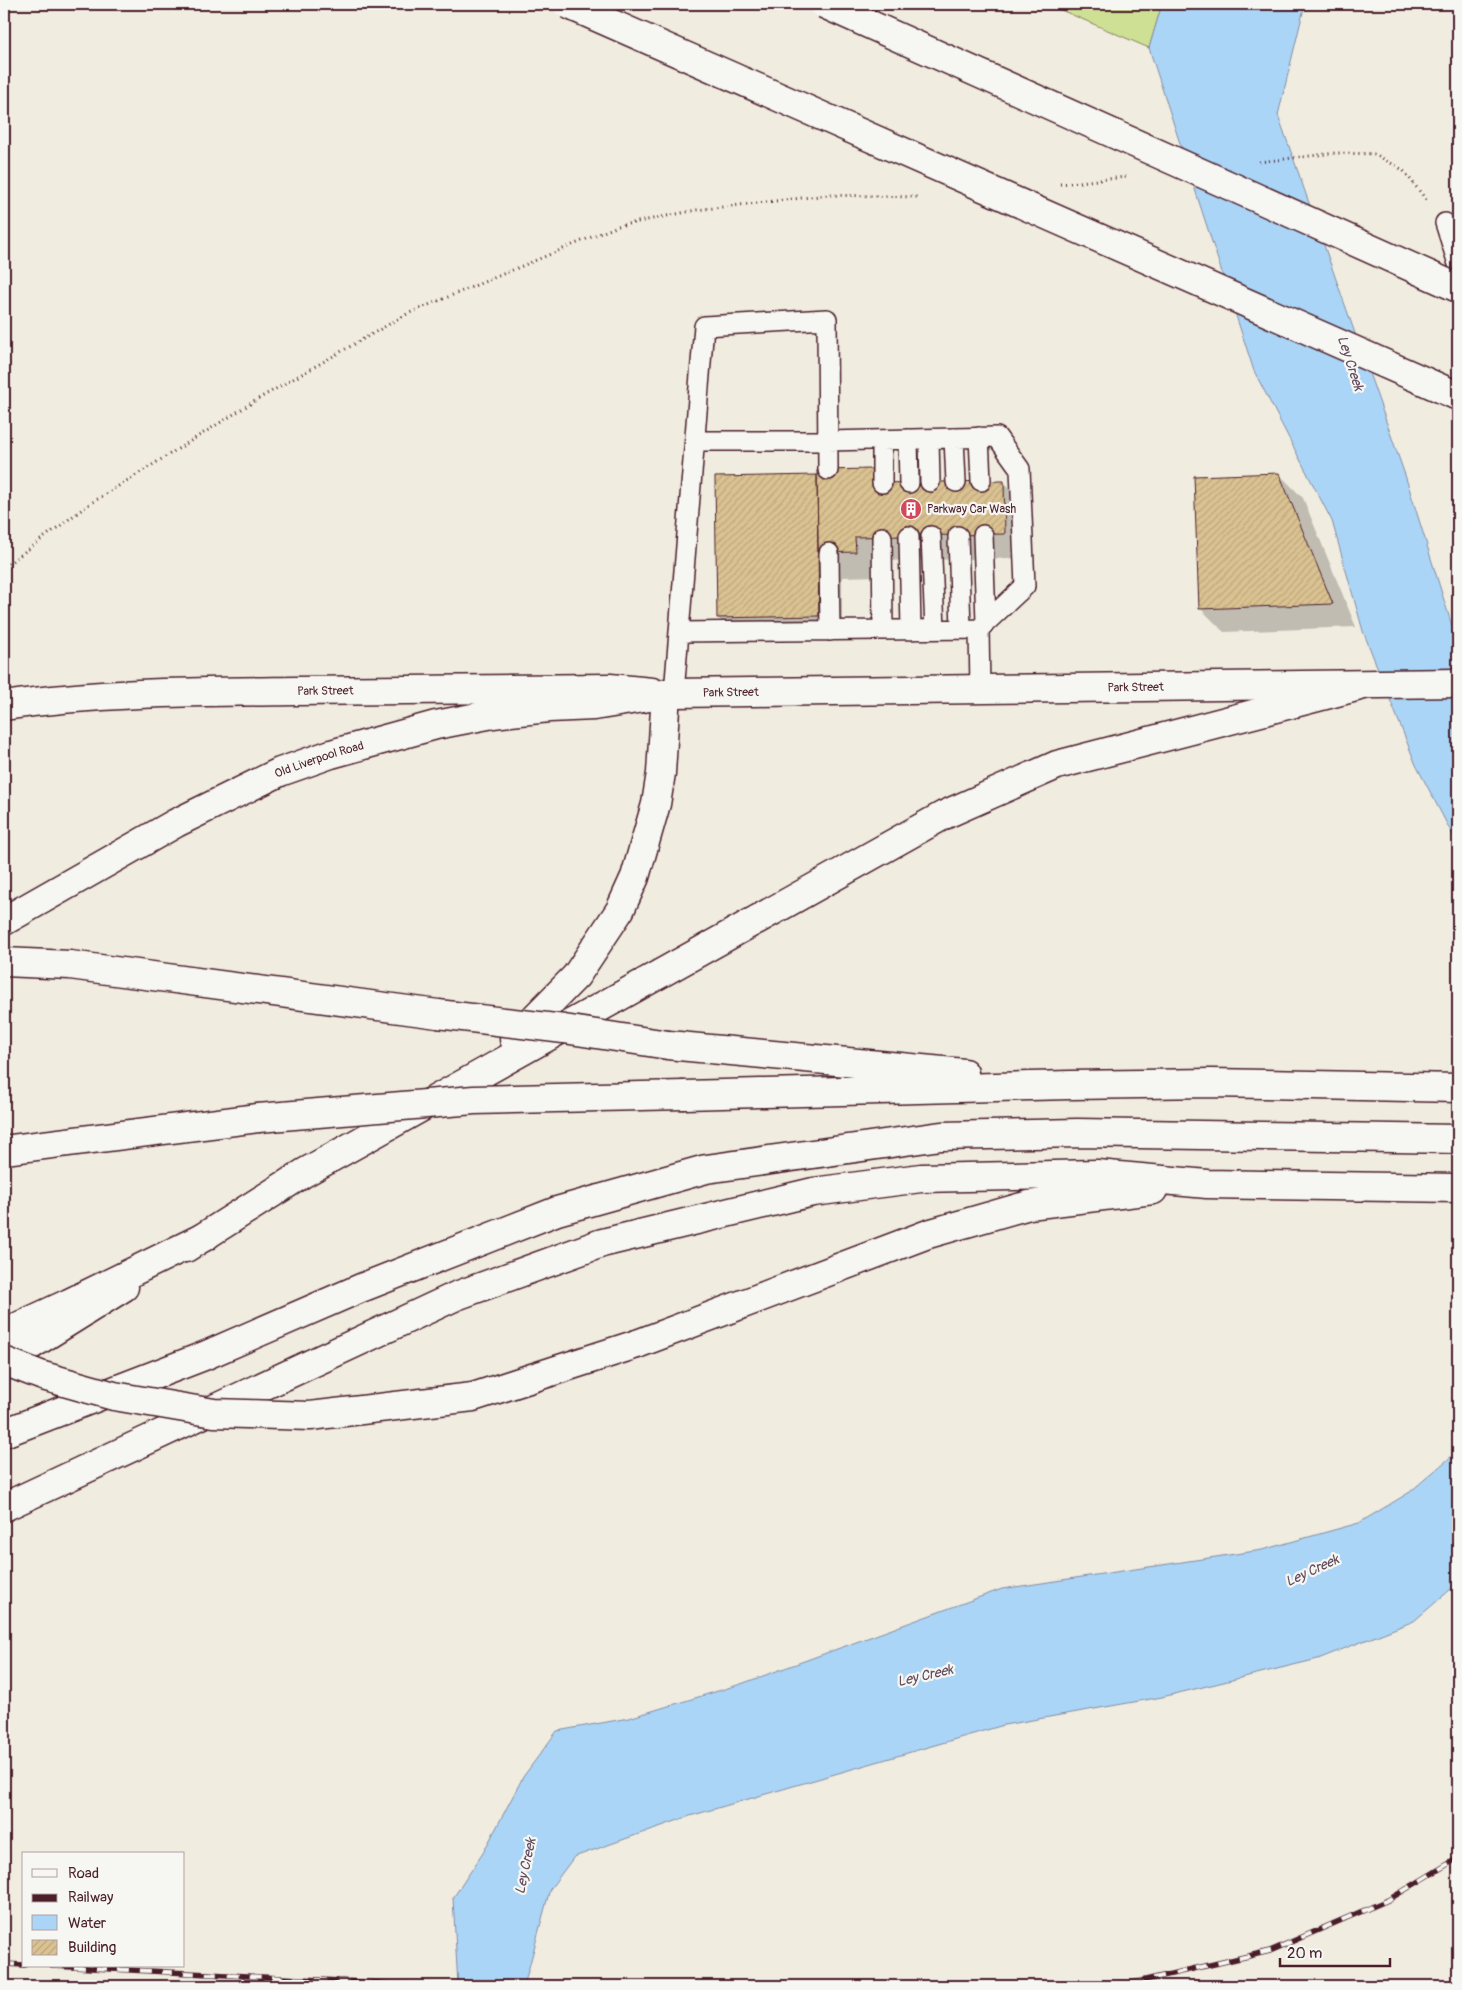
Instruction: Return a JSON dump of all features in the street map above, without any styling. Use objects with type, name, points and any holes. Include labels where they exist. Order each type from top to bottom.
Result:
[{"type":"main road","points":[[567,4],[750,86],[1128,249],[1458,396]]},
{"type":"main road","points":[[824,4],[1458,288]]},
{"type":"main road","name":"Park Street","points":[[4,706],[30,702],[105,697],[232,692],[610,688],[670,693],[1458,683]]},
{"type":"main road","points":[[4,1361],[304,1173],[474,1080],[944,815],[1057,765],[1364,685]]},
{"type":"main road","points":[[474,1080],[576,976],[620,910],[635,877],[656,804],[670,693]]},
{"type":"main road","name":"Old Liverpool Road","points":[[4,921],[176,824],[280,772],[331,754],[436,725],[493,714],[602,705],[670,693]]},
{"type":"main road","points":[[4,962],[70,965],[564,1029],[668,1045],[870,1063],[1070,1084]]},
{"type":"main road","points":[[4,1150],[258,1118],[474,1100],[1070,1084],[1211,1083],[1458,1088]]},
{"type":"main road","points":[[4,1433],[204,1356],[361,1288],[557,1212],[706,1169],[941,1136],[1077,1133],[1458,1139]]},
{"type":"main road","points":[[4,1507],[456,1296],[602,1243],[813,1192],[921,1178],[1097,1174],[1207,1184],[1458,1188]]},
{"type":"main road","points":[[4,1361],[44,1376],[114,1396],[214,1413],[310,1416],[473,1397],[637,1344],[928,1234],[1020,1208],[1207,1184]]},
{"type":"main road","points":[[4,1333],[206,1236]]},
{"type":"lane","points":[[1445,223],[1458,264]]},
{"type":"lane","points":[[670,693],[680,632],[704,326],[827,320],[828,470]]},
{"type":"lane","points":[[979,437],[981,481]]},
{"type":"lane","points":[[680,632],[911,630],[976,627],[1024,586],[1020,470],[997,437],[828,441],[695,441]]},
{"type":"lane","points":[[954,438],[956,482]]},
{"type":"lane","points":[[908,439],[908,483]]},
{"type":"lane","points":[[929,439],[930,482]]},
{"type":"lane","points":[[882,440],[882,483]]},
{"type":"lane","points":[[976,627],[983,535]]},
{"type":"lane","points":[[909,536],[911,630]]},
{"type":"lane","points":[[932,536],[935,629]]},
{"type":"lane","points":[[958,536],[976,627],[980,689]]},
{"type":"lane","points":[[882,537],[883,630]]},
{"type":"lane","points":[[829,553],[830,631]]},
{"type":"path","points":[[1335,153],[1375,154],[1403,170],[1445,223]]},
{"type":"path","points":[[1058,184],[1108,179]]},
{"type":"path","points":[[4,567],[88,505],[258,398],[407,314],[618,226],[696,210],[828,195],[921,197]]},
{"type":"green space","points":[[1047,4],[1162,4],[1149,48]]},
{"type":"water","name":"Ley Creek","points":[[1162,4],[1305,4],[1278,115],[1405,475],[1458,645],[1458,845],[1416,765],[1363,631],[1332,521],[1254,371],[1149,48]]},
{"type":"water","name":"Ley Creek","points":[[1458,1447],[1458,1583],[1414,1621],[1318,1659],[1162,1697],[1004,1725],[690,1816],[574,1857],[550,1889],[524,1986],[458,1986],[453,1898],[483,1853],[523,1777],[557,1731],[629,1718],[741,1684],[1002,1589],[1262,1550],[1359,1523],[1410,1492],[1453,1455]]},
{"type":"building","name":"Parkway Car Wash","points":[[872,469],[872,483],[1004,481],[1005,534],[855,537],[856,552],[818,553],[817,470]]},
{"type":"building","points":[[1279,473],[1333,604],[1199,609],[1194,476]]},
{"type":"building","points":[[817,475],[819,616],[717,618],[715,477]]},
{"type":"railway","points":[[1110,1986],[1124,1985],[1270,1951],[1388,1900],[1458,1858]]},
{"type":"railway","points":[[4,1964],[22,1965]]},
{"type":"railway","points":[[91,1968],[439,1986]]},
{"type":"place","name":"Parkway Car Wash","points":[[911,509]]}]
